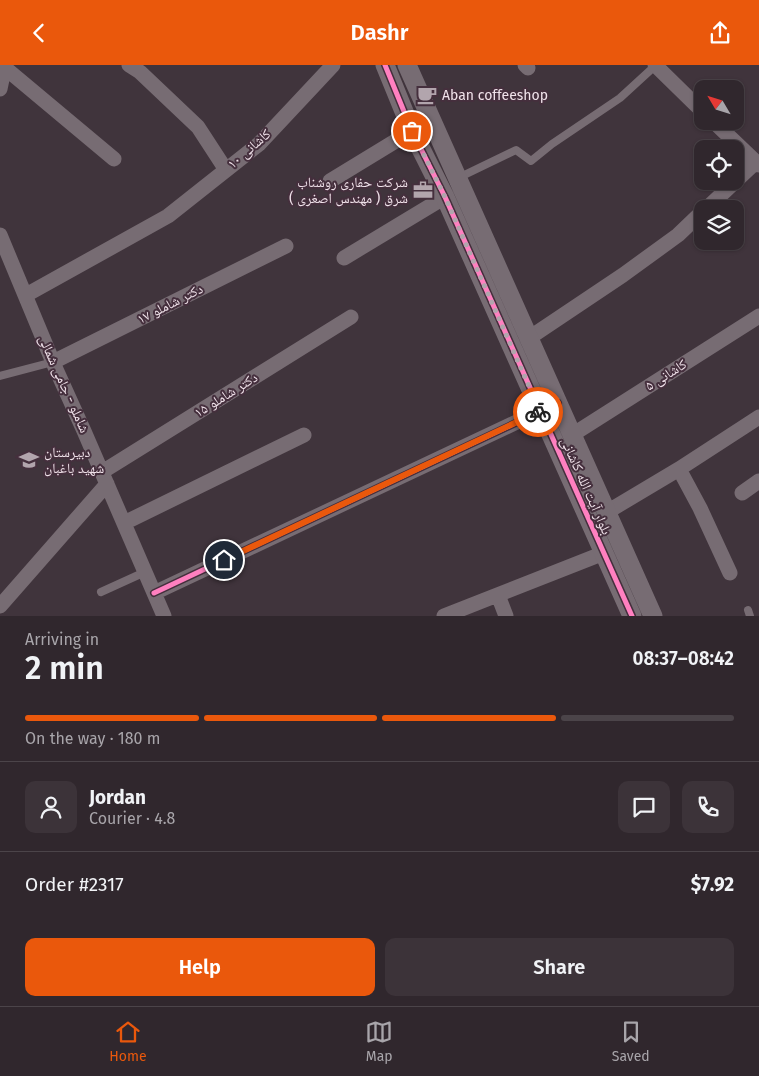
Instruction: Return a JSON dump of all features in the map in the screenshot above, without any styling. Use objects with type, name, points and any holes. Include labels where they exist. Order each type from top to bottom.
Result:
[{"type":"street","name":"کاشانی ۱۰","points":[[26,295],[168,217],[258,144],[333,65]]},
{"type":"street","name":"بلوار آیت الله کاشانی","points":[[385,65],[412,131],[445,197],[632,616]]},
{"type":"street","points":[[656,65],[694,103]]},
{"type":"street","points":[[0,89],[4,66]]},
{"type":"street","points":[[4,66],[114,159]]},
{"type":"street","name":"بلوار آیت الله کاشانی","points":[[409,66],[653,616]]},
{"type":"street","points":[[135,69],[198,127],[226,170]]},
{"type":"street","points":[[716,200],[758,164],[722,130]]},
{"type":"street","points":[[330,181],[412,131]]},
{"type":"street","points":[[344,258],[445,197]]},
{"type":"street","points":[[529,338],[678,235],[694,220]]},
{"type":"street","name":"شاملو - جامی شمالی","points":[[0,235],[53,362],[164,616]]},
{"type":"street","name":"دکتر شاملو ۱۷","points":[[53,362],[286,246]]},
{"type":"street","name":"کاشانی ۵","points":[[572,435],[759,316]]},
{"type":"street","name":"دکتر شاملو ۱۵","points":[[0,606],[105,478],[350,317]]},
{"type":"street","points":[[154,593],[558,403]]},
{"type":"street","points":[[607,512],[679,469],[759,417]]},
{"type":"street","points":[[124,523],[304,435]]},
{"type":"street","points":[[679,469],[700,508],[730,573]]},
{"type":"street","points":[[742,493],[759,481]]},
{"type":"street","points":[[444,616],[604,553]]},
{"type":"street","points":[[498,595],[506,616]]},
{"type":"lane","points":[[458,178],[516,150],[531,161],[552,144],[620,98],[656,65]]},
{"type":"lane","points":[[0,376],[53,362]]},
{"type":"lane","points":[[101,592],[145,572]]},
{"type":"cycle path","points":[[385,65],[412,131],[445,197],[632,616]]},
{"type":"cycle path","points":[[154,593],[558,403]]},
{"type":"way so far","points":[[412,131],[453,214],[540,411],[538,412]]},
{"type":"place","name":"Aban coffeeshop","points":[[427,95]]},
{"type":"place","name":"شرکت حفاری روشناب شرق ( مهندس اصغری )","points":[[423,190]]},
{"type":"place","name":"دبیرستان شهید باغبان","points":[[29,460]]},
{"type":"route","points":[[224,560],[538,412]]}]
